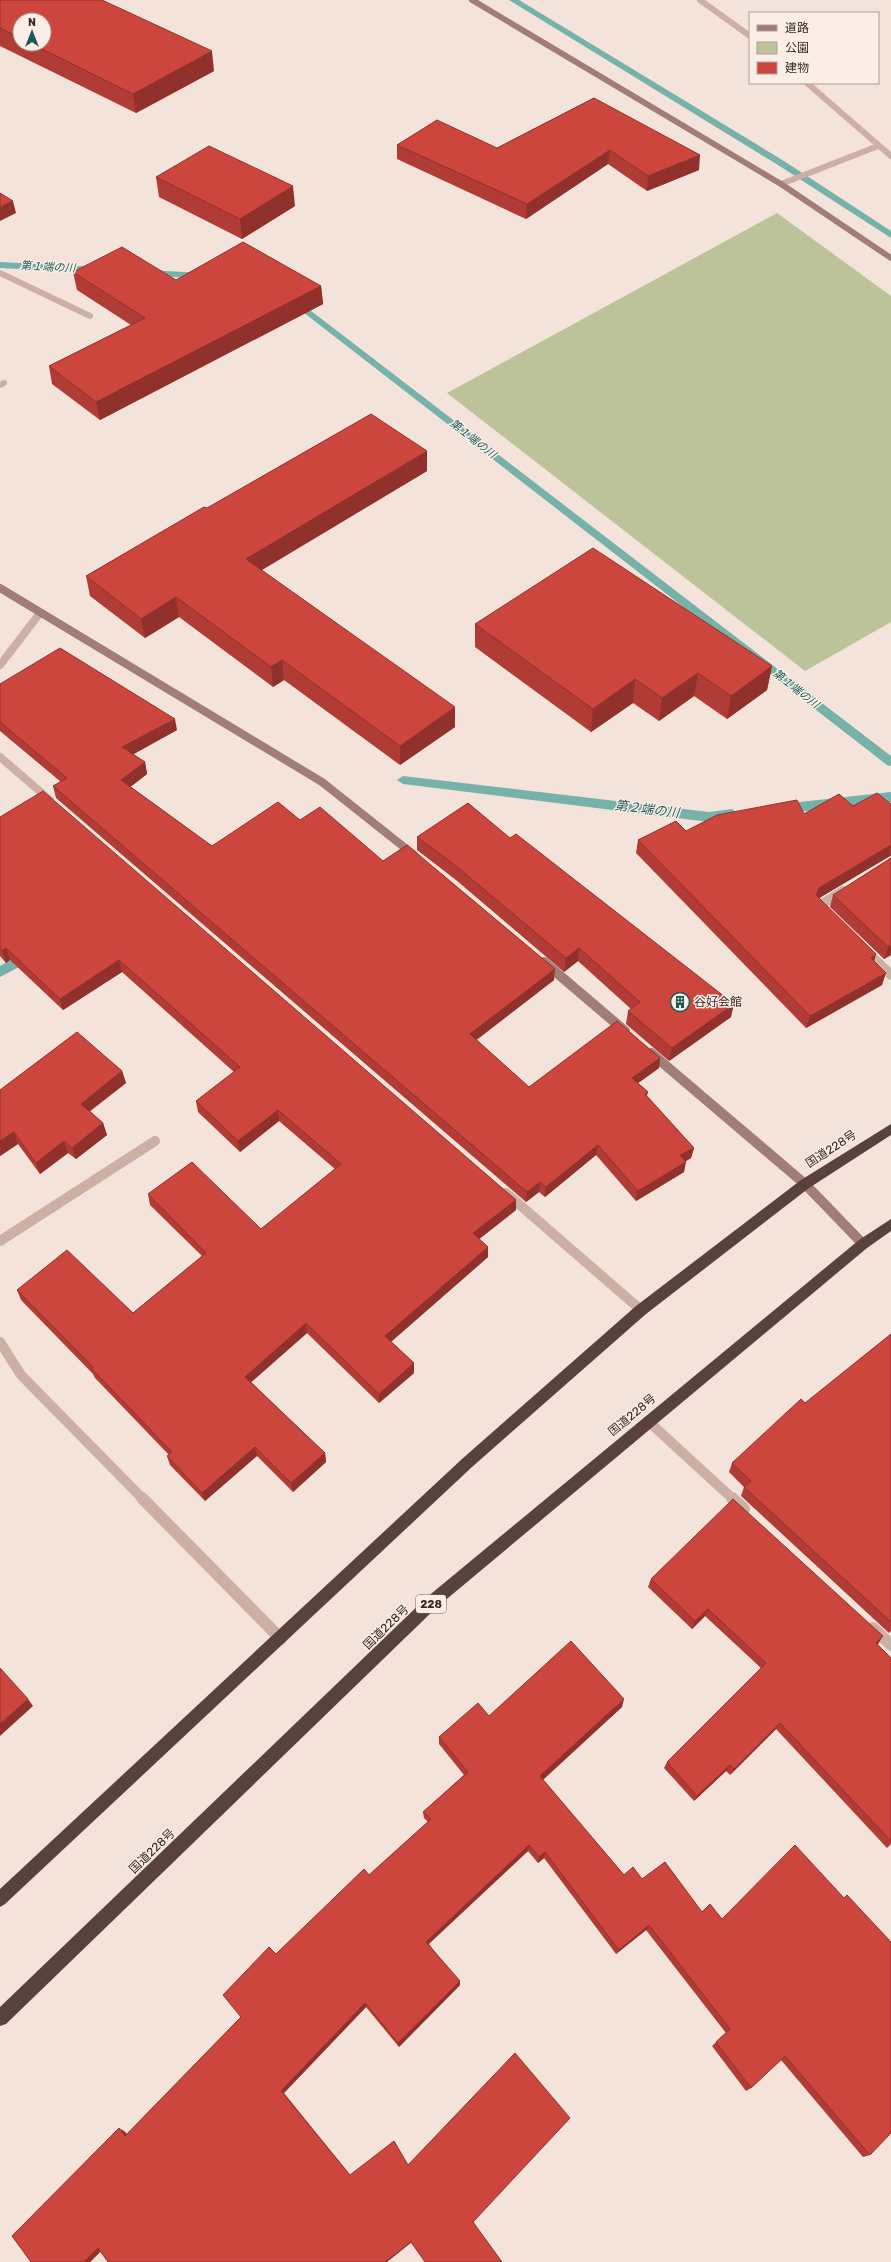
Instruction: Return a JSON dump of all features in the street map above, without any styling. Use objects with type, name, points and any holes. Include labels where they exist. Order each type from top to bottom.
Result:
[{"type":"highway","name":"国道228号","points":[[0,1899],[281,1639],[467,1463],[641,1310],[805,1184],[891,1129]]},
{"type":"highway","name":"国道228号","points":[[0,2018],[432,1604],[648,1421],[863,1244],[891,1224]]},
{"type":"street","points":[[472,0],[781,184],[891,258]]},
{"type":"street","points":[[700,0],[749,35]]},
{"type":"street","points":[[808,84],[891,156]]},
{"type":"street","points":[[781,184],[878,146]]},
{"type":"street","points":[[0,273],[90,316]]},
{"type":"street","points":[[0,588],[322,782],[421,861]]},
{"type":"street","points":[[0,665],[40,613]]},
{"type":"street","points":[[0,758],[60,810]]},
{"type":"street","points":[[830,916],[819,906],[852,886]]},
{"type":"street","points":[[858,943],[891,975]]},
{"type":"street","points":[[538,957],[805,1184],[863,1244]]},
{"type":"street","points":[[0,1241],[155,1141]]},
{"type":"street","points":[[496,1184],[641,1310]]},
{"type":"street","points":[[0,1342],[21,1375],[281,1639]]},
{"type":"street","points":[[648,1421],[752,1517]]},
{"type":"street","points":[[862,1618],[891,1645]]},
{"type":"green space","points":[[777,213],[891,296],[891,622],[805,671],[447,393]]},
{"type":"building","points":[[0,0],[102,0],[212,51],[133,94],[48,52],[52,52],[52,12],[12,12],[12,34],[0,28]]},
{"type":"building","points":[[594,98],[700,155],[648,176],[610,150],[527,204],[397,145],[437,120],[497,148]]},
{"type":"building","points":[[209,146],[293,186],[240,219],[156,177]]},
{"type":"building","points":[[0,193],[13,201],[0,207]]},
{"type":"building","points":[[243,242],[321,286],[96,402],[49,366],[145,318],[73,272],[122,247],[176,280]]},
{"type":"building","points":[[371,414],[427,451],[246,559],[455,707],[400,746],[282,660],[271,667],[176,597],[141,619],[86,576],[204,507],[207,508]]},
{"type":"building","points":[[593,548],[772,666],[731,696],[698,673],[662,698],[635,679],[593,709],[475,624]]},
{"type":"building","points":[[60,648],[175,719],[122,747],[145,762],[121,780],[212,846],[278,802],[300,820],[320,807],[383,861],[407,845],[555,969],[470,1034],[529,1087],[617,1021],[660,1058],[632,1078],[648,1092],[645,1094],[694,1148],[680,1155],[686,1162],[638,1191],[598,1145],[546,1187],[540,1182],[527,1192],[53,786],[67,778],[0,722],[0,684]]},
{"type":"building","points":[[43,791],[516,1200],[473,1233],[488,1247],[385,1336],[414,1363],[379,1394],[306,1323],[245,1377],[325,1453],[291,1483],[255,1447],[202,1493],[167,1456],[172,1452],[91,1368],[93,1367],[17,1290],[67,1250],[133,1313],[206,1253],[148,1194],[192,1162],[261,1229],[341,1164],[278,1110],[238,1141],[196,1101],[240,1067],[119,960],[60,999],[6,948],[2,951],[0,948],[0,817]]},
{"type":"building","points":[[877,793],[891,804],[891,845],[819,888],[816,895],[876,954],[871,958],[886,973],[810,1016],[638,840],[676,821],[686,831],[717,815],[797,800],[804,814],[839,794],[853,806]]},
{"type":"building","points":[[468,803],[510,838],[516,834],[734,1004],[672,1048],[628,1011],[640,1002],[579,948],[566,958],[456,866],[417,837]]},
{"type":"building","points":[[891,858],[891,945],[888,947],[833,895]]},
{"type":"building","points":[[77,1032],[122,1071],[81,1104],[103,1123],[72,1148],[64,1141],[36,1163],[14,1132],[0,1141],[0,1090]]},
{"type":"building","points":[[891,1334],[891,1622],[744,1487],[751,1481],[732,1463],[801,1399],[805,1403]]},
{"type":"building","points":[[733,1499],[883,1636],[876,1643],[891,1658],[891,1841],[780,1723],[734,1769],[730,1765],[697,1796],[667,1762],[766,1663],[708,1609],[695,1621],[651,1579]]},
{"type":"building","points":[[571,1641],[624,1699],[540,1776],[624,1875],[633,1867],[642,1879],[665,1862],[702,1912],[710,1904],[722,1919],[795,1845],[844,1898],[847,1895],[891,1942],[891,2133],[870,2155],[785,2056],[751,2088],[716,2042],[730,2029],[649,1925],[619,1950],[545,1852],[539,1857],[529,1845],[426,1942],[460,1981],[398,2043],[365,2003],[281,2091],[350,2175],[394,2141],[408,2165],[515,2053],[570,2118],[473,2222],[502,2262],[425,2262],[411,2242],[385,2262],[108,2262],[98,2248],[84,2262],[31,2262],[12,2236],[119,2128],[125,2136],[241,2017],[223,1995],[269,1947],[276,1954],[364,1869],[369,1875],[431,1819],[423,1812],[468,1772],[439,1737],[478,1703],[489,1716]]},
{"type":"building","points":[[0,1668],[28,1699],[0,1724]]},
{"type":"waterway","points":[[513,0],[781,163],[891,235]]},
{"type":"waterway","name":"第１端の川","points":[[0,265],[97,270]]},
{"type":"waterway","name":"第１端の川","points":[[148,273],[203,276]]},
{"type":"waterway","name":"第１端の川","points":[[293,300],[891,762]]},
{"type":"waterway","name":"第２端の川","points":[[403,780],[709,817],[732,814]]},
{"type":"waterway","name":"第２端の川","points":[[781,809],[891,797]]},
{"type":"waterway","name":"第２端の川","points":[[0,972],[31,954]]},
{"type":"place","name":"谷好会館","points":[[680,1002]]}]
